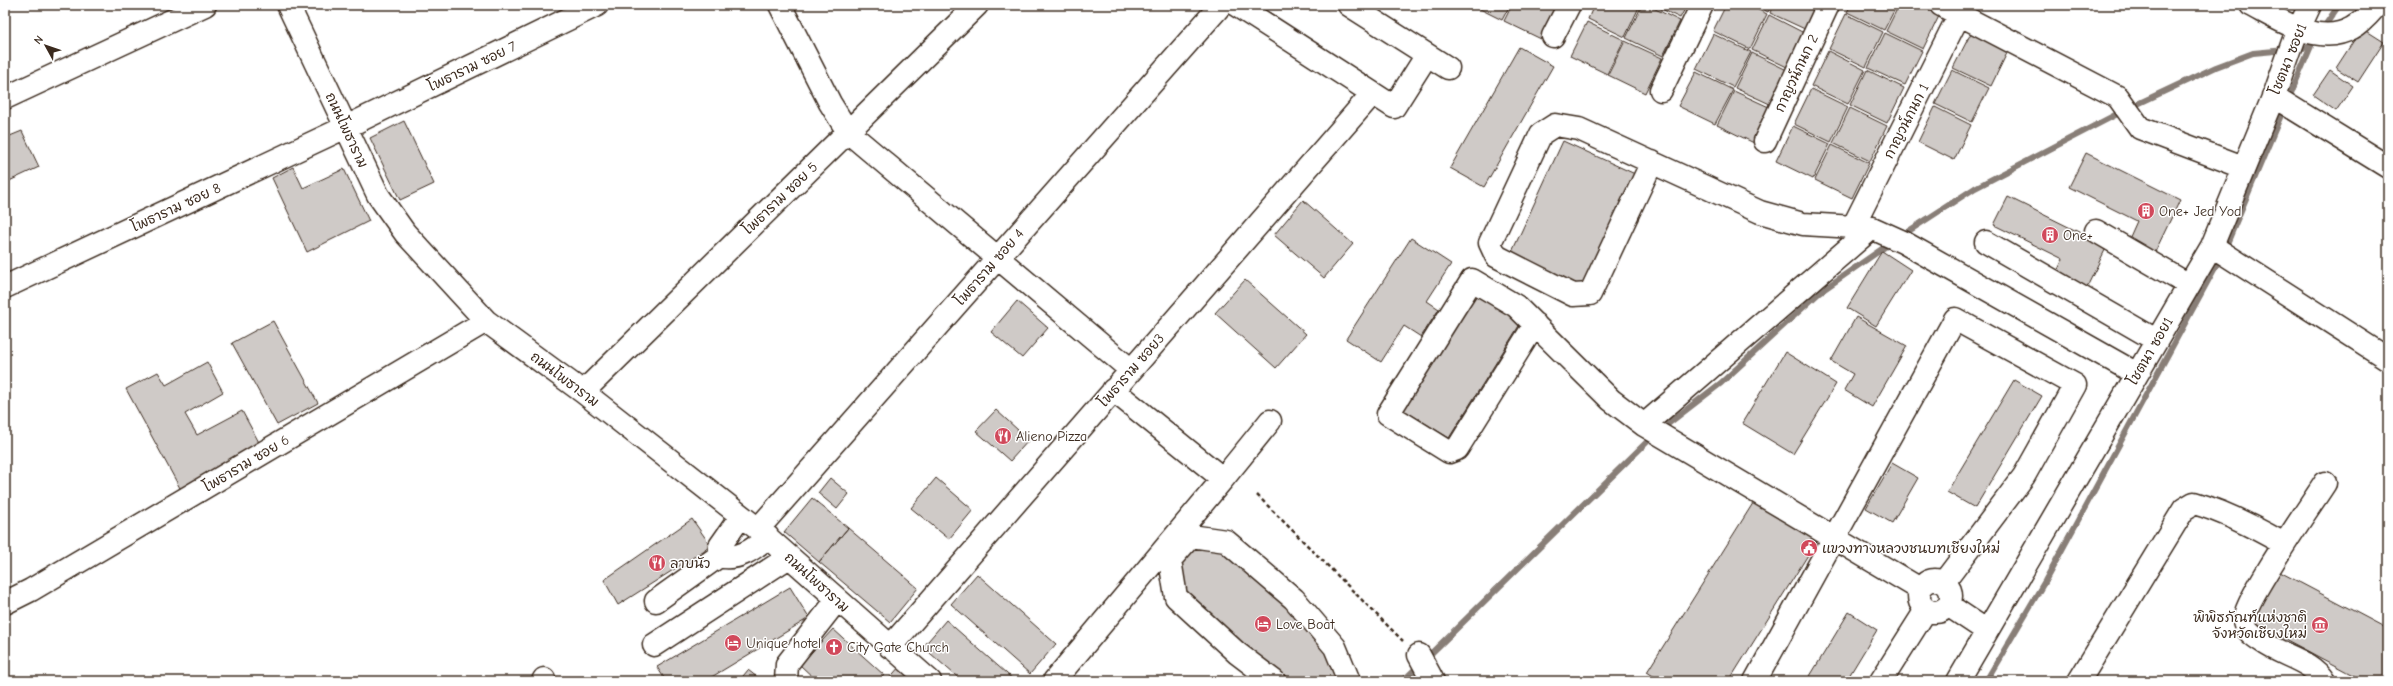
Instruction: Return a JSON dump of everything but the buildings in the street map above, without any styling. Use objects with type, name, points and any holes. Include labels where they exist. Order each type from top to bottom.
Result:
[{"type":"street","points":[[5,98],[204,5]]},
{"type":"street","name":"ถนนโพธาราม","points":[[288,5],[378,195],[405,233],[486,321],[583,392],[763,533],[930,681]]},
{"type":"street","name":"โพธาราม ซอย 7","points":[[346,127],[597,5]]},
{"type":"street","points":[[780,5],[830,103],[848,132],[1131,370]]},
{"type":"street","name":"โพธาราม ซอย 5","points":[[583,392],[977,5]]},
{"type":"street","name":"โพธาราม ซอย 4","points":[[719,556],[728,558],[753,550],[763,533],[998,258],[1221,5]]},
{"type":"street","points":[[1236,5],[1394,107],[1427,55]]},
{"type":"street","points":[[1349,5],[1448,68]]},
{"type":"street","points":[[1553,36],[1569,5]]},
{"type":"street","points":[[1660,90],[1702,5]]},
{"type":"street","name":"กาญวน์กนก 2","points":[[1765,141],[1828,5]]},
{"type":"street","points":[[2251,5],[2298,29],[2316,33],[2335,33],[2352,28],[2377,5]]},
{"type":"street","name":"โชตนา ซอย1","points":[[1958,681],[2212,246],[2242,167],[2273,96],[2298,29],[2310,5]]},
{"type":"street","points":[[1950,10],[2118,97],[2140,128],[2242,167]]},
{"type":"street","name":"กาญวน์กนก 1","points":[[1862,227],[1950,10]]},
{"type":"street","name":"โพธาราม ซอย3","points":[[890,647],[1372,94]]},
{"type":"street","points":[[2273,96],[2388,167]]},
{"type":"street","points":[[1652,162],[1590,294],[1573,295],[1496,256],[1490,243],[1541,134],[1555,125],[1579,129],[1652,162],[1760,212],[1803,224],[1862,227],[1903,242],[2137,374]]},
{"type":"street","name":"โพธาราม ซอย 8","points":[[5,287],[346,127]]},
{"type":"street","points":[[1644,425],[1862,227]]},
{"type":"street","points":[[2096,231],[2189,285]]},
{"type":"street","points":[[1986,242],[2156,340]]},
{"type":"street","points":[[2212,246],[2388,359]]},
{"type":"street","points":[[1535,324],[1457,450],[1449,452],[1388,414],[1472,280],[1516,306],[1535,324],[1611,400],[1644,425],[1835,537],[1920,589]]},
{"type":"street","points":[[1755,681],[1955,319],[2075,385],[2024,476],[1944,582]]},
{"type":"street","name":"โพธาราม ซอย 6","points":[[5,603],[31,590],[486,321]]},
{"type":"street","points":[[1113,390],[1223,478]]},
{"type":"street","points":[[1054,681],[1270,421]]},
{"type":"street","points":[[2324,681],[2320,674],[2308,666],[2265,644],[2251,633],[2245,624],[2244,618],[2248,606],[2284,544],[2325,483]]},
{"type":"street","points":[[2079,681],[2184,509],[2194,503],[2208,507],[2252,526],[2284,544]]},
{"type":"street","points":[[656,601],[719,556],[720,546],[741,516]]},
{"type":"street","points":[[1274,681],[1237,653],[1176,597],[1170,560],[1191,536],[1226,541],[1294,599],[1335,647],[1349,681]]},
{"type":"street","points":[[654,645],[789,557]]},
{"type":"street","points":[[1934,580],[1944,582],[1950,592],[1948,605],[1939,612],[1926,610],[1920,603],[1920,589],[1924,584],[1934,580]]},
{"type":"street","points":[[786,681],[787,664],[837,600]]},
{"type":"street","points":[[1948,605],[1987,631]]},
{"type":"street","points":[[1881,681],[1926,610]]},
{"type":"street","points":[[1419,655],[1431,680]]},
{"type":"path","points":[[1257,494],[1393,632],[1419,655]]},
{"type":"waterway","points":[[2322,30],[2339,5]]},
{"type":"waterway","points":[[2288,100],[2311,46]]},
{"type":"waterway","points":[[2295,49],[2310,47]]},
{"type":"waterway","points":[[2131,107],[2216,67],[2253,53],[2286,50]]},
{"type":"waterway","points":[[1986,681],[2045,581],[2223,253],[2284,108]]},
{"type":"waterway","points":[[1901,236],[1975,188],[2123,111]]},
{"type":"waterway","points":[[1660,430],[1721,383],[1820,292],[1892,242]]},
{"type":"waterway","points":[[1403,681],[1653,436]]},
{"type":"place","name":"One+ Jed Yod","points":[[2146,211]]},
{"type":"place","name":"One+","points":[[2050,235]]},
{"type":"place","name":"Alieno Pizza","points":[[1003,436]]},
{"type":"place","name":"แขวงทางหลวงชนบทเชียงใหม่","points":[[1809,548]]},
{"type":"place","name":"ลาบนัว","points":[[657,563]]},
{"type":"place","name":"Love Boat","points":[[1263,624]]},
{"type":"place","name":"พิพิธภัณฑ์แห่งชาติ จังหวัดเชียงใหม่","points":[[2320,625]]},
{"type":"place","name":"Unique hotel","points":[[733,643]]},
{"type":"place","name":"City Gate Church","points":[[834,647]]}]
